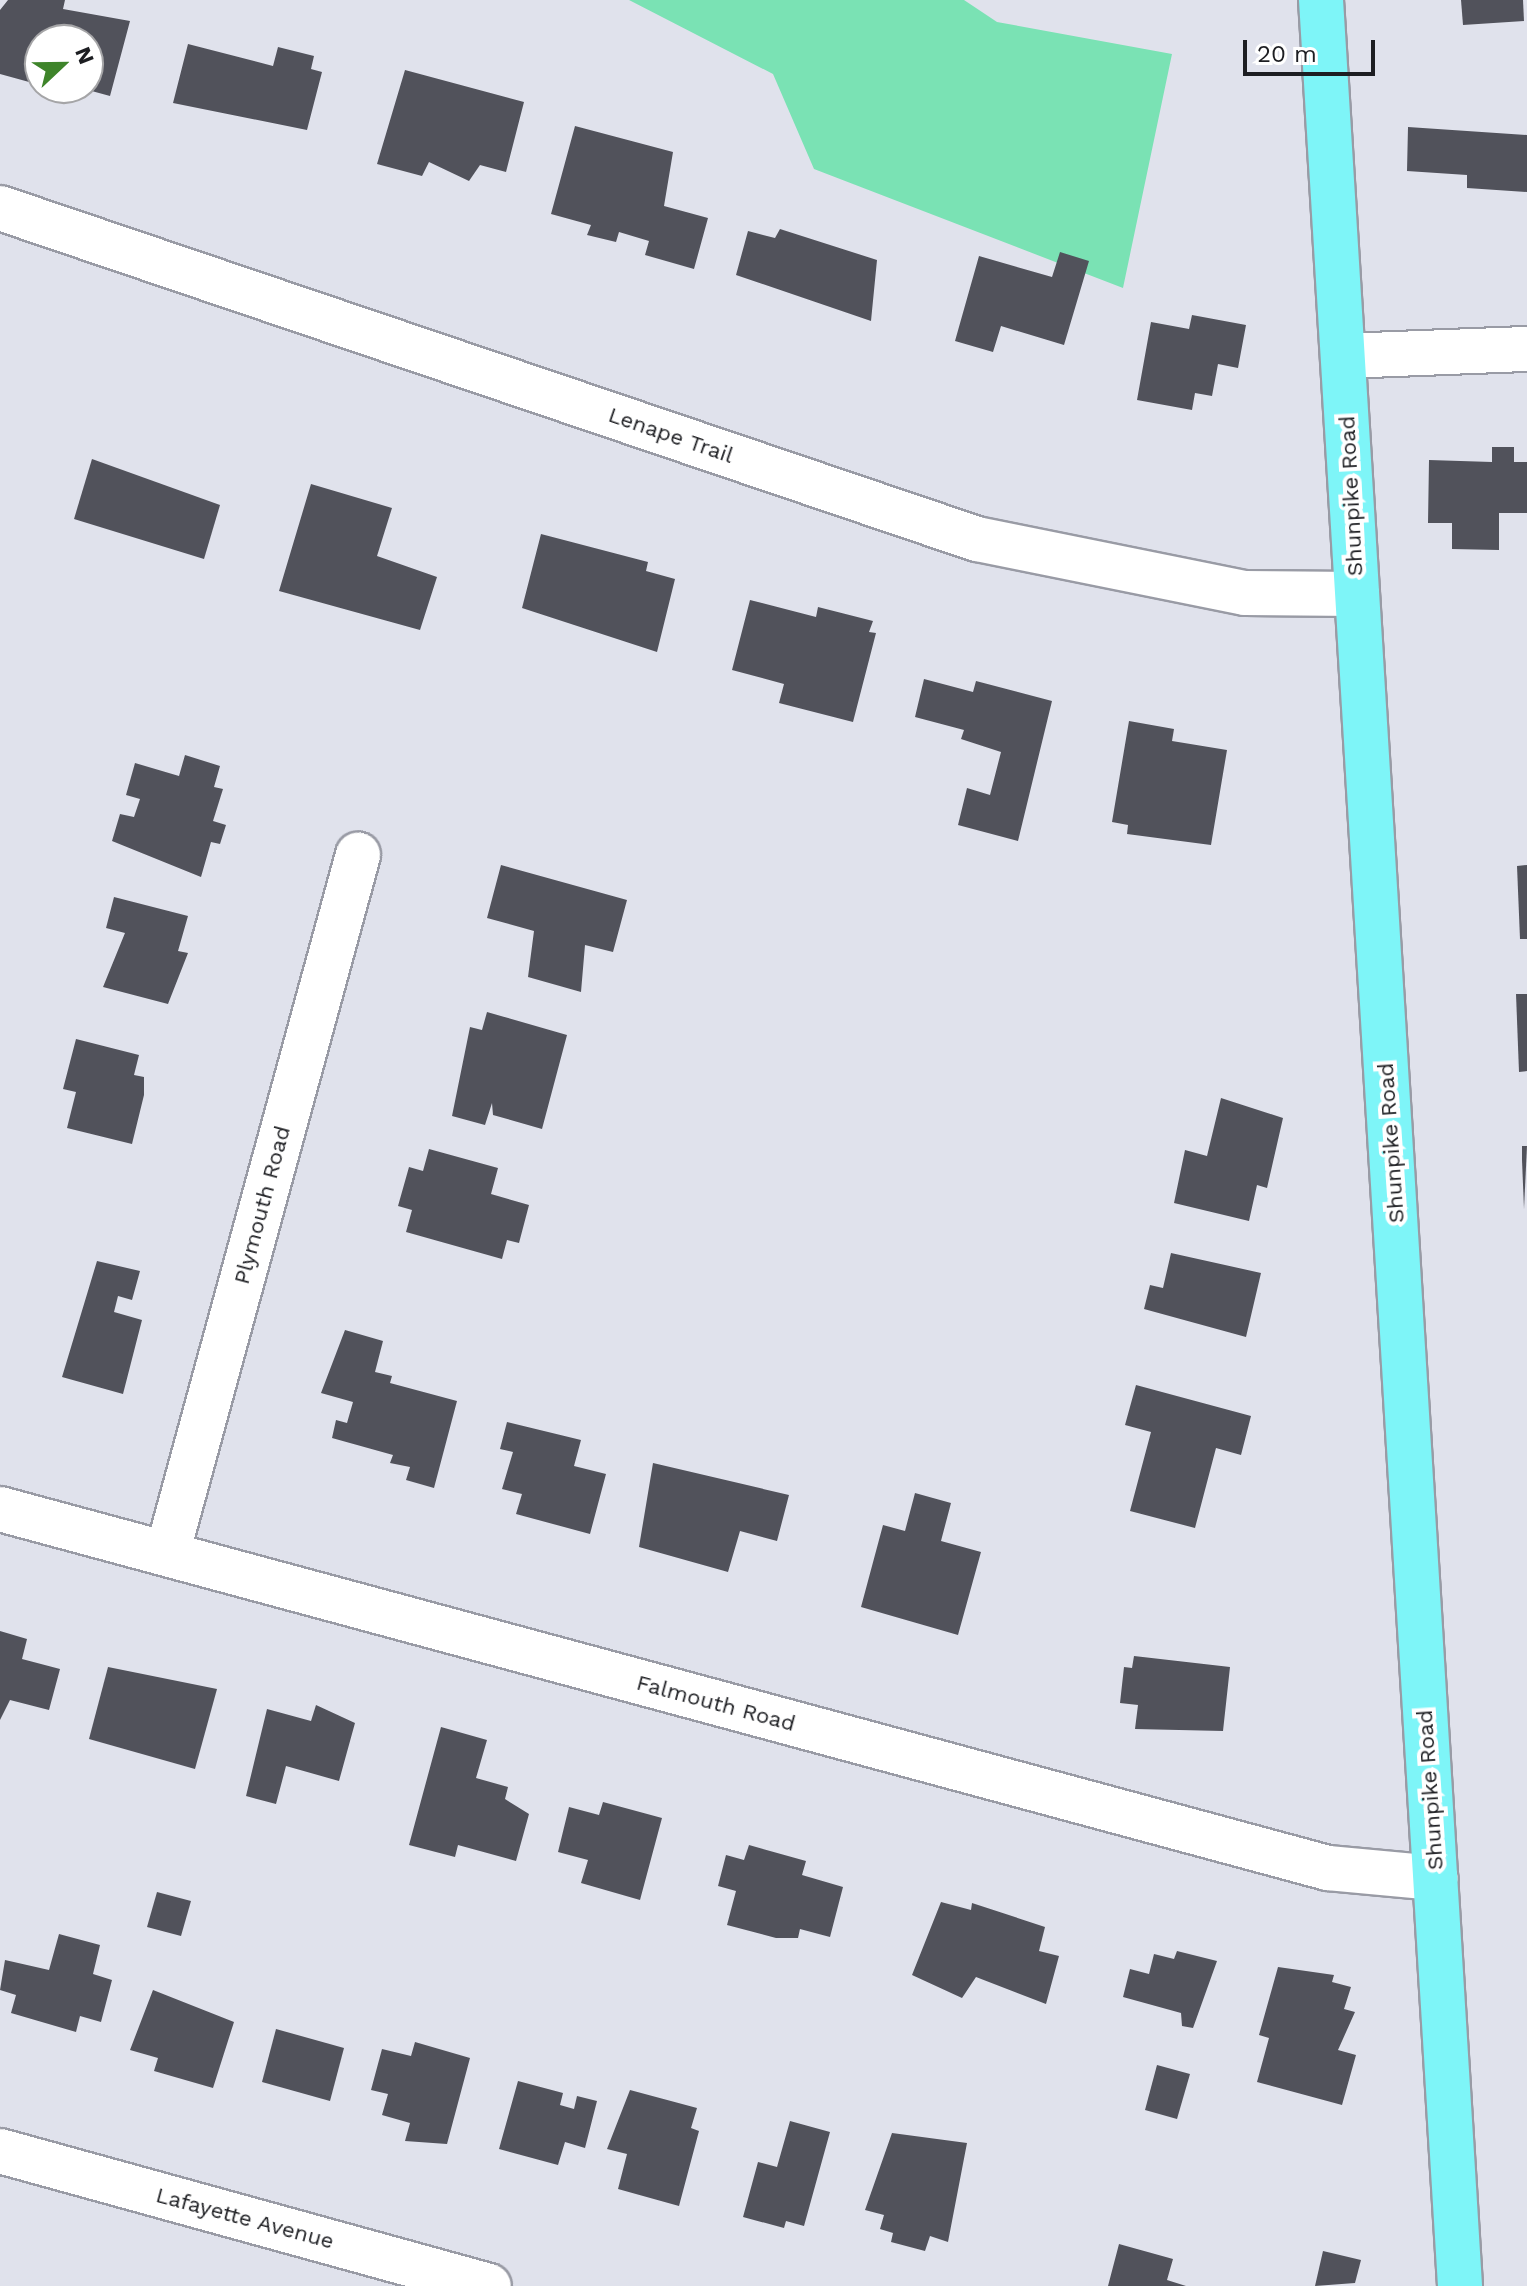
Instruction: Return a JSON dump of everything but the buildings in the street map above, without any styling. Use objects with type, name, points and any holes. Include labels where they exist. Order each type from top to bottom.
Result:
[{"type":"main road","name":"Shunpike Road","points":[[1321,0],[1460,2286]]},
{"type":"street","name":"Lenape Trail","points":[[0,208],[977,539],[1245,593],[1357,594]]},
{"type":"street","points":[[1343,356],[1527,349]]},
{"type":"street","name":"Plymouth Road","points":[[167,1554],[358,855]]},
{"type":"street","name":"Falmouth Road","points":[[0,1509],[1328,1868],[1436,1878]]},
{"type":"street","name":"Lafayette Avenue","points":[[0,2151],[439,2279],[489,2286]]},
{"type":"green space","points":[[629,0],[964,0],[997,22],[1172,54],[1123,288],[814,169],[773,74]]}]
